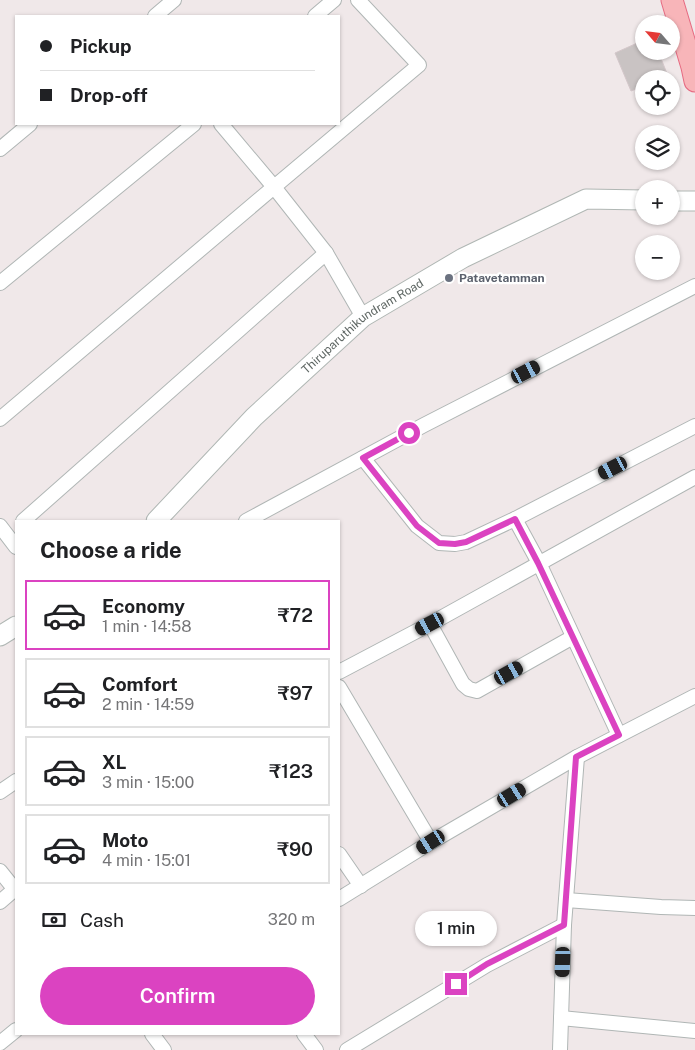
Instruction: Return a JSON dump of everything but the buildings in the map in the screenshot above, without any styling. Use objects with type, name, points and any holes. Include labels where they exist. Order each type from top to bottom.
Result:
[{"type":"main road","points":[[672,0],[695,81]]},
{"type":"street","points":[[156,15],[174,0]]},
{"type":"street","points":[[316,15],[334,0]]},
{"type":"street","points":[[0,419],[419,65],[358,0]]},
{"type":"street","points":[[0,149],[29,125]]},
{"type":"street","points":[[0,283],[193,125]]},
{"type":"street","points":[[222,125],[326,253],[363,317]]},
{"type":"street","name":"Thiruparuthikundram Road","points":[[157,520],[254,417],[363,317],[463,258],[586,199],[635,200]]},
{"type":"street","points":[[680,201],[695,202]]},
{"type":"street","points":[[24,520],[326,253]]},
{"type":"street","points":[[248,520],[363,458],[695,286]]},
{"type":"street","points":[[363,458],[417,526],[439,543],[455,544],[466,542],[515,519],[695,426]]},
{"type":"street","points":[[340,671],[430,624],[695,477]]},
{"type":"street","points":[[515,519],[538,563],[619,735]]},
{"type":"street","points":[[8,529],[15,545]]},
{"type":"street","points":[[430,624],[462,684],[469,689],[477,690],[573,637]]},
{"type":"street","points":[[340,689],[431,842]]},
{"type":"street","points":[[340,898],[431,842],[576,757],[695,696]]},
{"type":"street","points":[[560,1050],[564,925],[576,757]]},
{"type":"street","points":[[0,792],[15,782]]},
{"type":"street","points":[[340,855],[361,886]]},
{"type":"street","points":[[0,871],[15,889]]},
{"type":"street","points":[[0,902],[15,891]]},
{"type":"street","points":[[566,900],[695,908]]},
{"type":"street","points":[[347,1050],[487,964],[564,925]]},
{"type":"street","points":[[562,1018],[695,1031]]},
{"type":"street","points":[[0,1043],[15,1031]]},
{"type":"street","points":[[153,1035],[164,1050]]},
{"type":"street","points":[[305,1035],[316,1050]]},
{"type":"place","name":"Patavetamman","points":[[449,278]]},
{"type":"route","points":[[409,433],[363,458],[417,526],[439,543],[455,544],[466,542],[515,519],[538,563],[619,735],[576,757],[564,925],[487,964],[456,984]]}]
